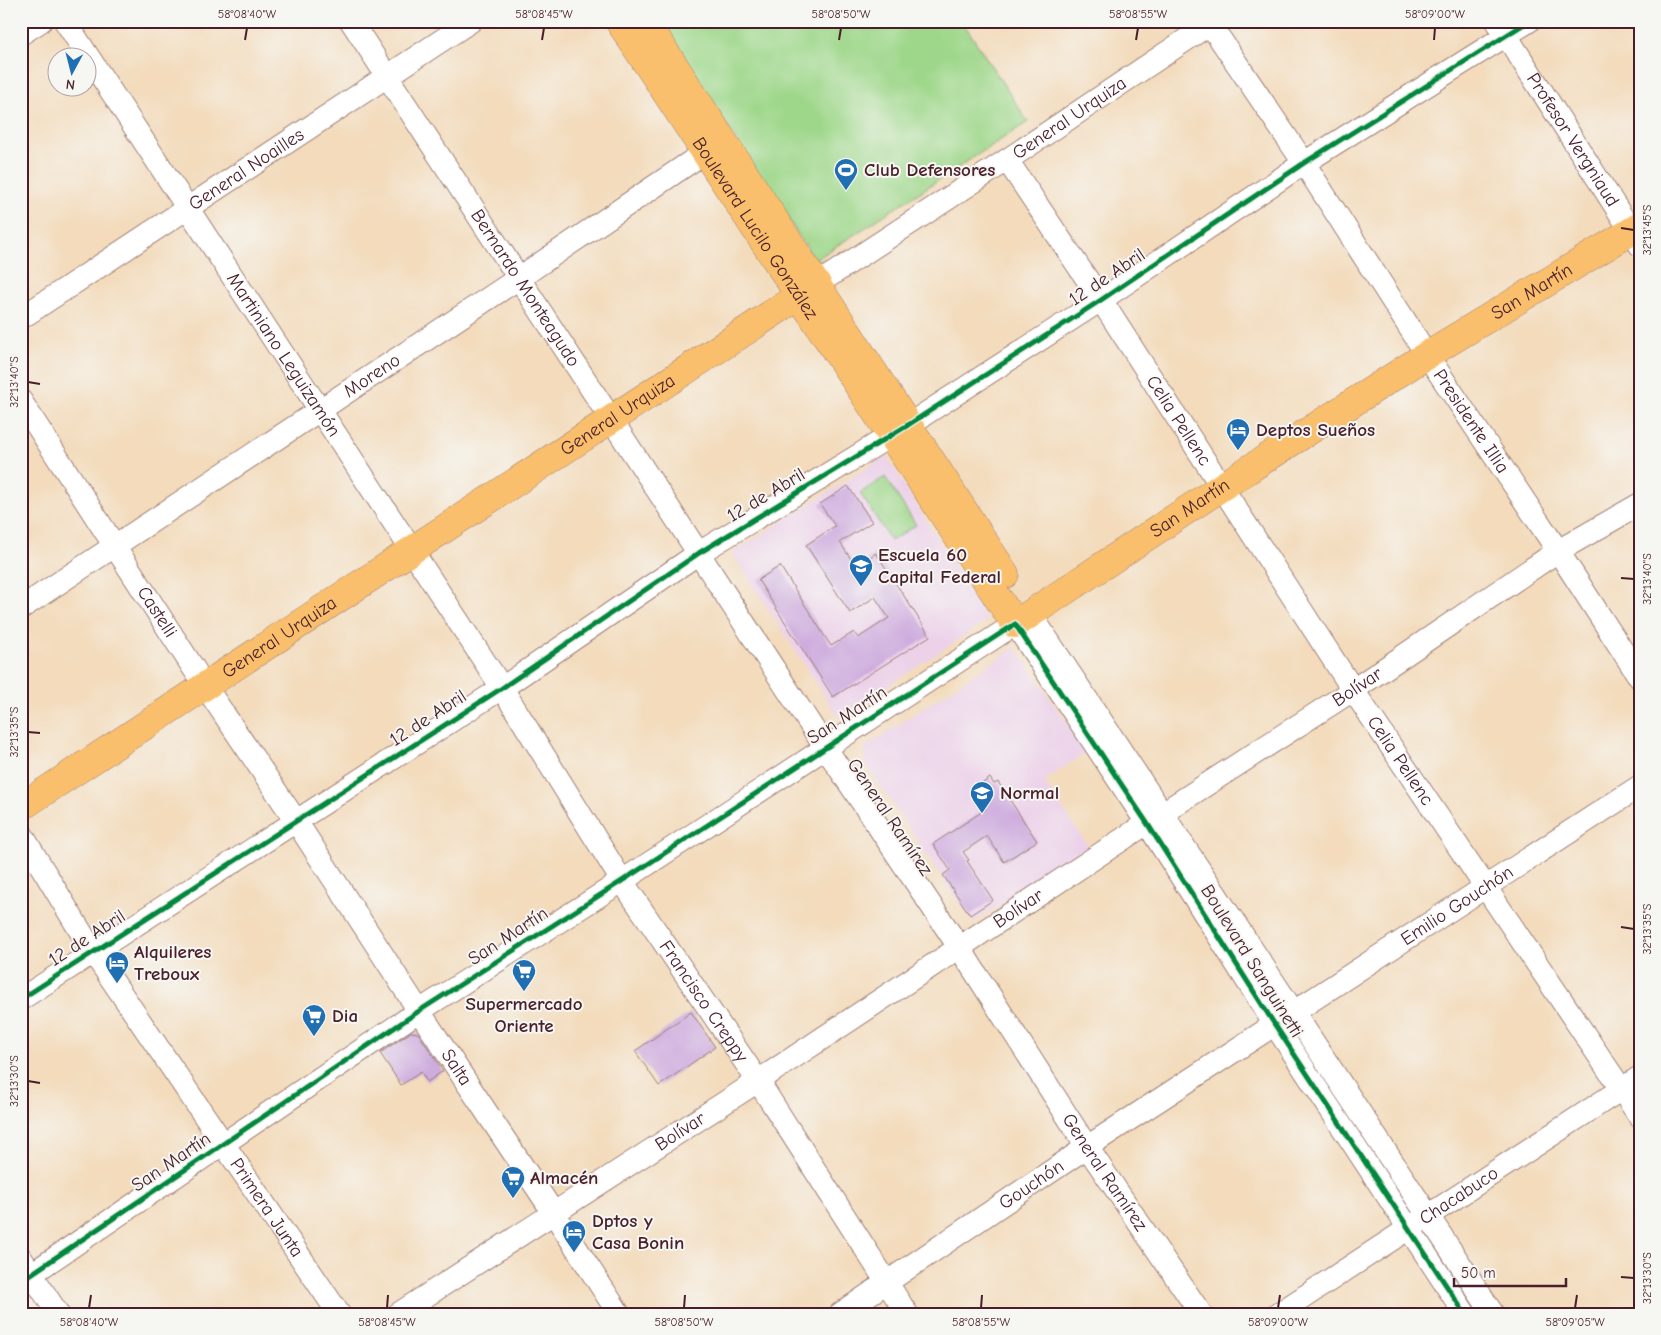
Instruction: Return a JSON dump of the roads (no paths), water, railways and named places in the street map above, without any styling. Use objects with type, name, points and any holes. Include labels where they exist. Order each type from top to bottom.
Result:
[{"type":"main road","name":"Boulevard Lucilo González","points":[[619,21],[714,147],[900,430]]},
{"type":"main road","name":"Boulevard Lucilo González","points":[[644,21],[714,147]]},
{"type":"main road","name":"San Martín","points":[[1022,618],[1223,486],[1428,355],[1637,234]]},
{"type":"main road","name":"General Urquiza","points":[[21,807],[808,290]]},
{"type":"main road","name":"Boulevard Sanguinetti","points":[[900,430],[1022,618]]},
{"type":"street","points":[[21,34],[41,21]]},
{"type":"street","name":"Martiniano Leguizamón","points":[[65,21],[502,688]]},
{"type":"street","name":"Bernardo Monteagudo","points":[[351,21],[699,553]]},
{"type":"street","name":"General Noailles","points":[[21,318],[471,21]]},
{"type":"street","name":"12 de Abril","points":[[21,999],[502,688],[699,553],[900,430],[1101,300],[1502,29],[1529,21]]},
{"type":"street","name":"General Urquiza","points":[[808,290],[1007,160],[1211,22]]},
{"type":"street","name":"Presidente Illia","points":[[1211,22],[1640,678]]},
{"type":"street","name":"Profesor Vergniaud","points":[[1502,29],[1637,234]]},
{"type":"street","name":"Moreno","points":[[21,608],[714,147]]},
{"type":"street","name":"Celia Pellenc","points":[[1007,160],[1223,486],[1353,690],[1485,886],[1631,1083],[1640,1117]]},
{"type":"street","name":"Castelli","points":[[21,401],[116,545],[205,686],[296,821]]},
{"type":"street","name":"Bolívar","points":[[398,1314],[758,1081],[1154,818],[1353,690],[1558,551],[1640,504]]},
{"type":"street","name":"General Ramírez","points":[[699,553],[825,747],[959,947],[1087,1148],[1201,1314]]},
{"type":"street","name":"San Martín","points":[[25,1271],[224,1144],[419,1011],[622,881],[1022,618]]},
{"type":"street","name":"Boulevard Sanguinetti","points":[[1022,618],[1154,818],[1294,1012],[1492,1314]]},
{"type":"street","name":"Francisco Creppy","points":[[502,688],[622,881],[758,1081],[907,1314]]},
{"type":"street","name":"Emilio Gouchón","points":[[1275,1025],[1640,786]]},
{"type":"street","name":"Boulevard Sanguinetti","points":[[1154,818],[1275,1025],[1465,1314]]},
{"type":"street","name":"Salta","points":[[296,821],[419,1011],[554,1212],[619,1314]]},
{"type":"street","name":"Primera Junta","points":[[21,833],[93,952],[339,1314]]},
{"type":"street","name":"Gouchón","points":[[840,1314],[1087,1148],[1275,1025]]},
{"type":"street","name":"Chacabuco","points":[[1278,1314],[1631,1083]]},
{"type":"street","points":[[25,1271],[58,1314]]},
{"type":"place","name":"Club Defensores","points":[[846,191]]},
{"type":"place","name":"Deptos Sueños","points":[[1238,451]]},
{"type":"place","name":"Escuela 60 Capital Federal","points":[[861,587]]},
{"type":"place","name":"Normal","points":[[982,814]]},
{"type":"place","name":"Alquileres Treboux","points":[[117,984]]},
{"type":"place","name":"Supermercado Oriente","points":[[524,992]]},
{"type":"place","name":"Dia","points":[[314,1037]]},
{"type":"place","name":"Almacén","points":[[513,1199]]},
{"type":"place","name":"Dptos y Casa Bonin","points":[[574,1253]]}]
